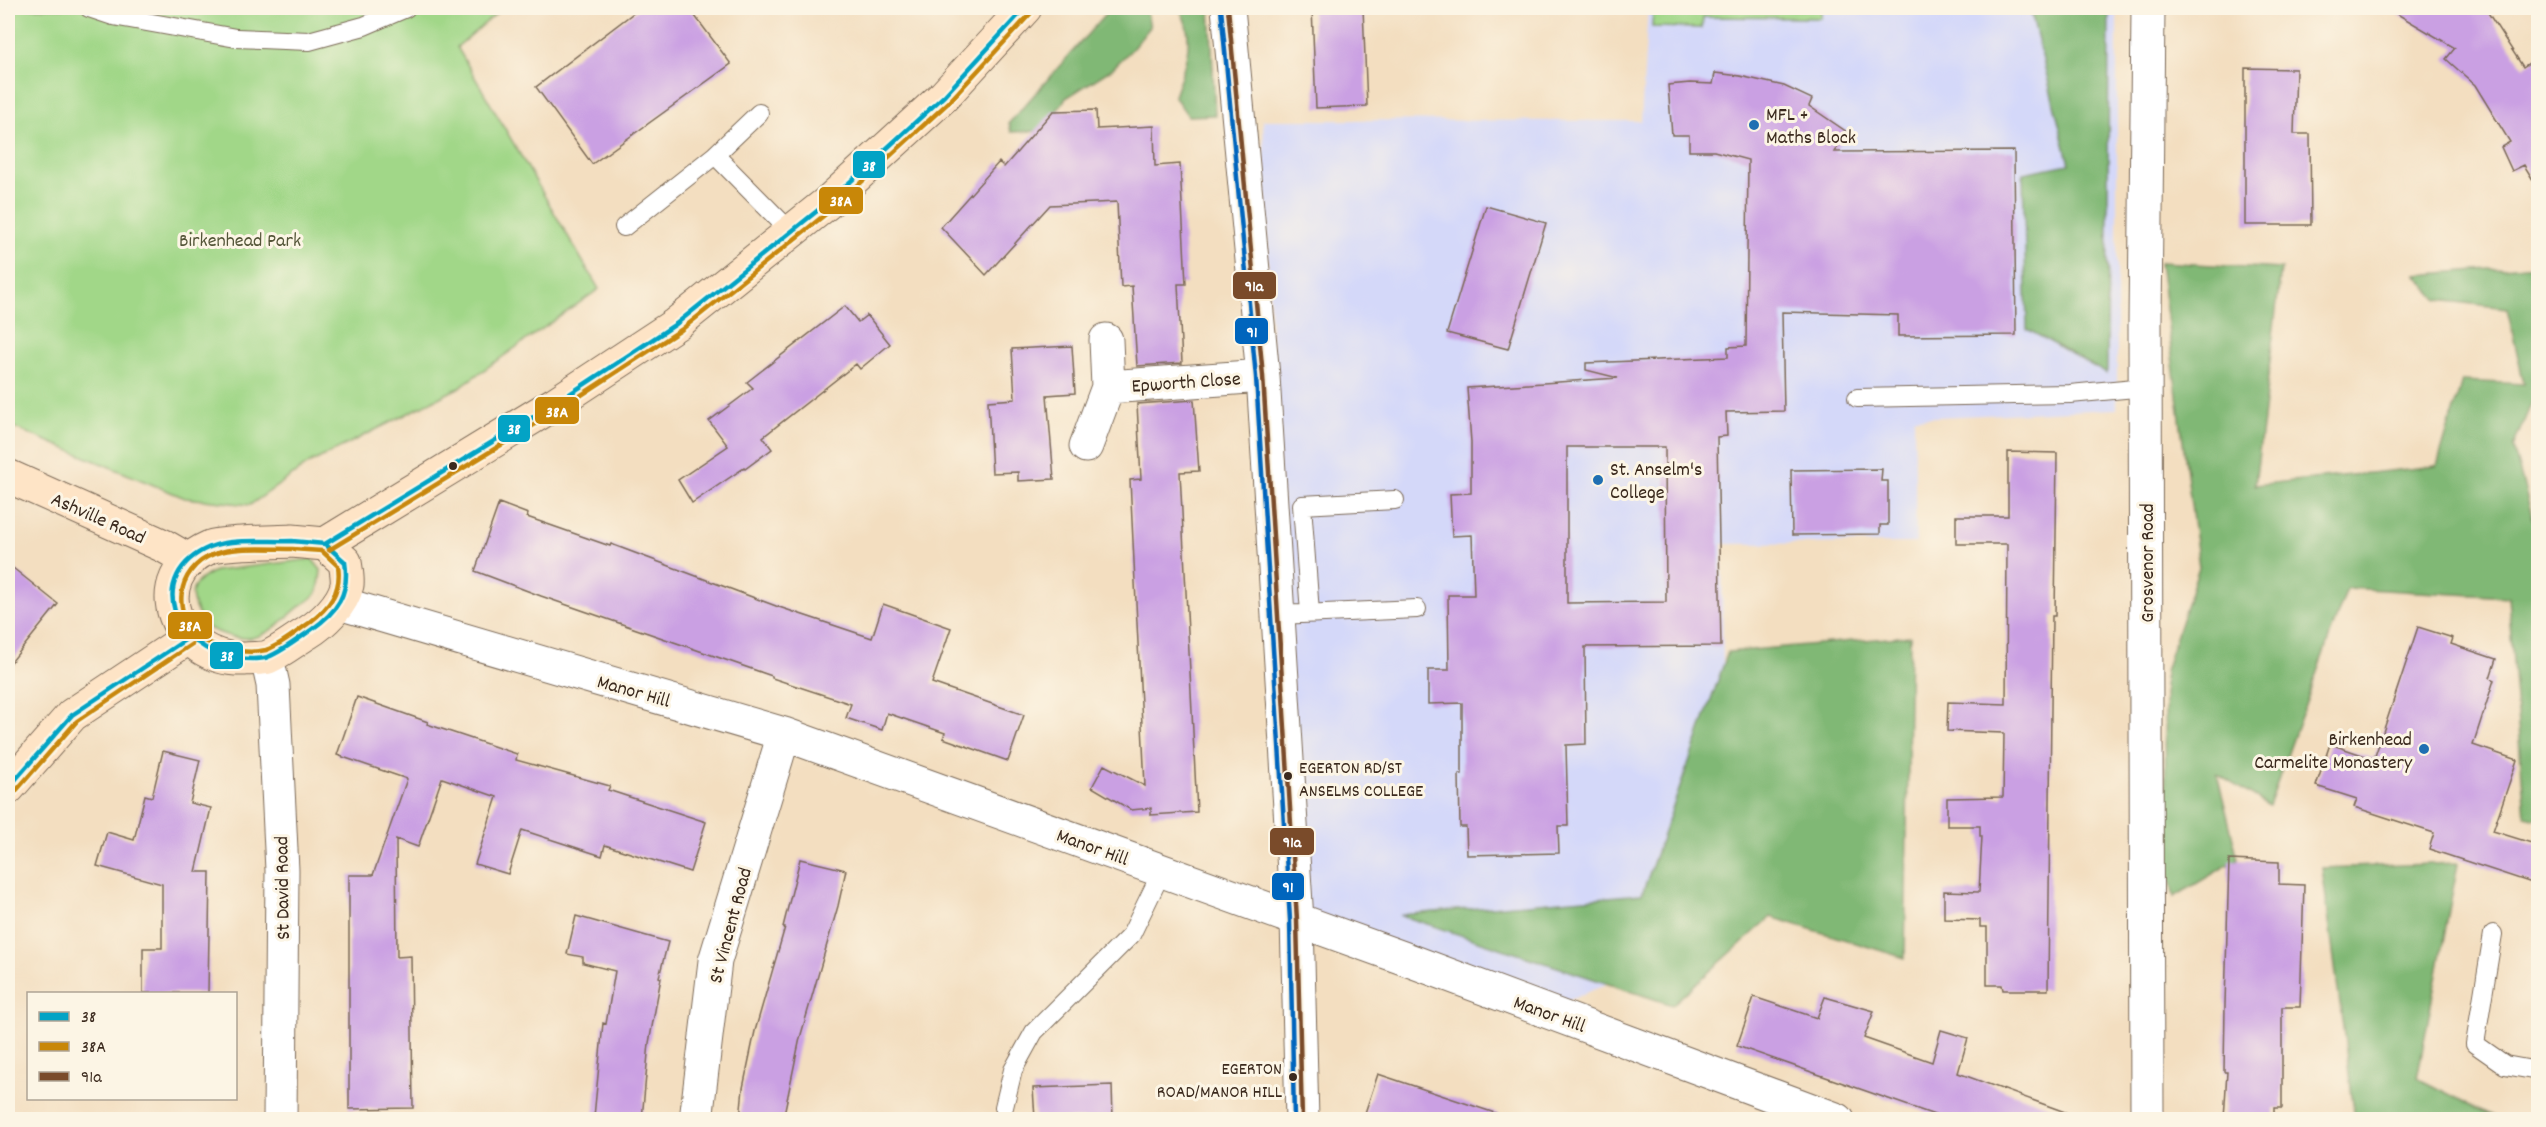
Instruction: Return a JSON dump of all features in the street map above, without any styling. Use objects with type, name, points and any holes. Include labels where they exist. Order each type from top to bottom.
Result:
[{"type":"street","points":[[326,544],[345,562],[347,584],[339,603],[315,628],[267,658],[235,659],[210,653],[188,638],[174,616],[174,581],[190,561],[211,547],[292,541],[326,544],[556,403],[676,324],[827,203],[944,96],[1025,8]]},
{"type":"street","points":[[1228,8],[1263,376],[1294,614],[1297,920],[1302,1119]]},
{"type":"street","name":"Grosvenor Road","points":[[2147,1119],[2148,8]]},
{"type":"street","name":"Epworth Close","points":[[1086,446],[1108,387],[1106,339]]},
{"type":"street","name":"Epworth Close","points":[[1108,387],[1263,376]]},
{"type":"street","name":"Ashville Road","points":[[8,476],[164,546],[190,561]]},
{"type":"street","name":"Manor Hill","points":[[339,603],[784,734],[1838,1119]]},
{"type":"street","points":[[8,788],[72,715],[188,638]]},
{"type":"street","name":"St David Road","points":[[267,658],[273,685],[282,870],[280,1119]]},
{"type":"street","name":"St Vincent Road","points":[[696,1119],[715,961],[784,734]]},
{"type":"lane","points":[[89,8],[113,16],[236,38],[309,40],[364,26],[406,8]]},
{"type":"lane","points":[[624,227],[715,155],[759,113]]},
{"type":"lane","points":[[715,155],[791,232]]},
{"type":"lane","points":[[1857,398],[2070,394],[2146,387]]},
{"type":"lane","points":[[1395,500],[1302,505],[1294,614],[1417,609]]},
{"type":"lane","points":[[1004,1107],[1012,1070],[1034,1032],[1131,935],[1162,871]]},
{"type":"lane","points":[[2493,934],[2475,1044],[2505,1065],[2538,1071]]},
{"type":"shaded area","name":"St. Anselm's College","points":[[1648,8],[2117,8],[2117,409],[1914,418],[1916,543],[1722,544],[1725,933],[1565,1002],[1305,914],[1270,313],[1263,120],[1641,121]]},
{"type":"green space","name":"Birkenhead Park","points":[[8,8],[503,8],[457,47],[599,289],[458,388],[310,463],[250,505],[185,498],[8,425]]},
{"type":"green space","points":[[1111,8],[1146,8],[1150,27],[1112,69],[1066,98],[1042,131],[1011,132],[1009,123]]},
{"type":"green space","points":[[1179,8],[1210,8],[1215,115],[1188,116],[1174,96],[1185,63],[1188,41],[1184,19]]},
{"type":"green space","points":[[1653,8],[1821,8],[1821,18],[1703,17],[1702,28],[1652,27]]},
{"type":"green space","points":[[2030,8],[2109,8],[2107,374],[2027,329],[2023,173],[2069,164]]},
{"type":"green space","points":[[2160,262],[2281,269],[2255,485],[2437,466],[2462,381],[2524,384],[2507,308],[2438,300],[2416,275],[2538,265],[2538,400],[2532,402],[2513,447],[2535,527],[2538,530],[2538,819],[2525,816],[2508,597],[2347,588],[2269,806],[2217,774],[2238,859],[2174,897],[2166,861],[2165,671],[2199,567]]},
{"type":"green space","points":[[312,559],[321,570],[316,594],[270,630],[251,638],[241,638],[204,626],[192,594],[198,582],[205,577],[215,571]]},
{"type":"green space","points":[[1910,636],[1905,958],[1771,917],[1672,1005],[1400,915],[1642,894],[1728,652]]},
{"type":"green space","points":[[2458,863],[2417,1078],[2498,1119],[2355,1119],[2322,868]]},
{"type":"building","points":[[640,8],[689,8],[731,64],[592,164],[536,87]]},
{"type":"building","points":[[1312,8],[1363,8],[1367,106],[1316,108]]},
{"type":"building","points":[[2387,8],[2485,8],[2523,67],[2538,57],[2538,188],[2524,165],[2512,171],[2501,147],[2510,142],[2475,85],[2446,59],[2455,48]]},
{"type":"building","points":[[2245,68],[2296,69],[2294,134],[2310,134],[2311,225],[2245,225]]},
{"type":"building","points":[[1715,73],[1740,76],[1784,86],[1812,99],[1809,106],[1847,132],[1834,152],[2014,151],[2016,335],[1898,336],[1898,315],[1782,312],[1784,411],[1726,412],[1727,436],[1717,437],[1721,646],[1585,647],[1586,744],[1566,745],[1568,826],[1558,826],[1559,853],[1467,855],[1466,827],[1460,827],[1459,774],[1462,774],[1462,703],[1428,704],[1428,670],[1449,670],[1448,595],[1474,595],[1472,535],[1452,536],[1450,494],[1471,493],[1471,442],[1467,388],[1618,378],[1586,370],[1586,363],[1728,357],[1728,347],[1746,346],[1748,160],[1714,151],[1689,151],[1689,135],[1672,135],[1668,85],[1713,84]],"holes":[[[1567,447],[1665,447],[1666,602],[1567,603]]]},
{"type":"building","points":[[1096,110],[1097,129],[1154,126],[1155,166],[1180,164],[1186,284],[1178,284],[1182,363],[1137,366],[1132,286],[1121,287],[1117,202],[1050,205],[986,275],[941,227],[999,162],[1004,167],[1053,111]]},
{"type":"building","points":[[1486,206],[1546,223],[1508,349],[1447,333]]},
{"type":"building","points":[[845,306],[858,322],[867,315],[890,344],[860,369],[856,364],[763,437],[772,449],[692,503],[678,480],[728,446],[709,421],[753,388],[747,382]]},
{"type":"building","points":[[1072,346],[1075,393],[1047,395],[1054,479],[1018,481],[1018,472],[992,473],[988,401],[1015,399],[1012,349]]},
{"type":"building","points":[[1194,400],[1199,471],[1180,472],[1197,812],[1151,815],[1151,808],[1131,810],[1092,787],[1104,765],[1145,786],[1130,480],[1141,479],[1137,404]]},
{"type":"building","points":[[2008,452],[2057,453],[2055,616],[2052,616],[2048,990],[2003,990],[2002,985],[1987,985],[1987,927],[1980,927],[1980,920],[1944,919],[1944,891],[1979,892],[1982,836],[1980,836],[1980,826],[1947,826],[1947,798],[2003,797],[2004,733],[1947,731],[1948,702],[2006,704],[2007,544],[1956,544],[1956,516],[2008,516]]},
{"type":"building","points":[[1882,469],[1881,481],[1888,481],[1888,525],[1880,525],[1880,534],[1792,535],[1791,470]]},
{"type":"building","points":[[499,503],[528,514],[527,517],[610,546],[611,544],[776,606],[872,638],[883,604],[951,628],[932,683],[1024,715],[1008,761],[943,738],[945,733],[887,713],[882,730],[846,718],[851,704],[772,678],[772,676],[475,571]]},
{"type":"building","points":[[8,564],[58,604],[8,666]]},
{"type":"building","name":"Birkenhead Carmelite Monastery","points":[[2418,627],[2453,638],[2451,644],[2496,659],[2490,678],[2494,680],[2473,745],[2517,760],[2493,831],[2538,845],[2538,885],[2429,849],[2434,833],[2354,807],[2357,799],[2316,786],[2330,744],[2374,759]]},
{"type":"building","points":[[357,697],[428,722],[427,724],[517,754],[516,760],[610,786],[608,790],[706,822],[690,872],[605,845],[602,856],[522,830],[508,874],[475,864],[497,797],[442,778],[418,847],[396,839],[397,957],[411,956],[413,1108],[349,1109],[349,875],[373,875],[407,779],[337,755]]},
{"type":"building","points":[[163,751],[200,760],[190,803],[211,808],[196,872],[210,872],[208,992],[143,992],[143,948],[162,948],[162,884],[97,866],[107,832],[134,840],[145,795],[152,797]]},
{"type":"building","points":[[800,859],[846,870],[838,906],[800,1038],[783,1119],[740,1119],[743,1088],[755,1031],[785,927],[783,927]]},
{"type":"building","points":[[2229,860],[2279,862],[2279,884],[2304,885],[2300,1007],[2282,1007],[2282,1108],[2274,1108],[2274,1119],[2224,1119],[2227,1072],[2224,1072]]},
{"type":"building","points":[[576,916],[668,942],[659,977],[661,978],[649,1043],[642,1119],[594,1117],[603,1023],[606,1024],[615,971],[583,963],[583,957],[567,954]]},
{"type":"building","points":[[1754,997],[1817,1018],[1825,997],[1874,1011],[1864,1038],[1932,1062],[1941,1030],[1968,1038],[1958,1073],[2076,1116],[2076,1119],[1946,1119],[1737,1046]]},
{"type":"building","points":[[1378,1074],[1498,1114],[1497,1119],[1363,1119]]},
{"type":"building","points":[[1112,1085],[1113,1119],[1035,1119],[1033,1088]]},
{"type":"transit line","name":"38","points":[[325,544],[556,403],[676,324],[827,203],[944,96],[1025,8]]},
{"type":"transit line","name":"91a","points":[[1228,8],[1263,376],[1297,920],[1302,1120]]},
{"type":"transit line","name":"91","points":[[1221,9],[1256,377],[1290,920],[1294,1120]]},
{"type":"transit line","name":"38A","points":[[329,550],[560,409],[681,330],[832,209],[949,102],[1031,13]]},
{"type":"transit line","name":"38","points":[[292,541],[325,544],[345,562],[345,584],[335,609],[296,641],[268,657],[237,658],[215,652],[196,642],[183,627],[175,610],[173,593],[177,575],[190,560],[210,547],[228,542],[292,541]]},
{"type":"transit line","name":"38A","points":[[253,548],[292,549],[322,551],[338,566],[336,591],[328,605],[316,617],[283,642],[260,651],[239,651],[217,646],[204,640],[193,630],[182,607],[182,594],[191,571],[201,561],[222,551],[253,548]]},
{"type":"transit line","name":"38","points":[[8,788],[72,715],[188,638]]},
{"type":"transit line","name":"38A","points":[[14,793],[77,721],[192,644]]},
{"type":"place","name":"MFL + Maths Block","points":[[1754,125]]},
{"type":"place","name":"St. Anselm's College","points":[[1598,480]]},
{"type":"place","name":"Birkenhead Carmelite Monastery","points":[[2424,749]]},
{"type":"place","name":"EGERTON RD/ST ANSELMS COLLEGE","points":[[1288,776]]},
{"type":"place","name":"EGERTON ROAD/MANOR HILL","points":[[1293,1077]]}]
